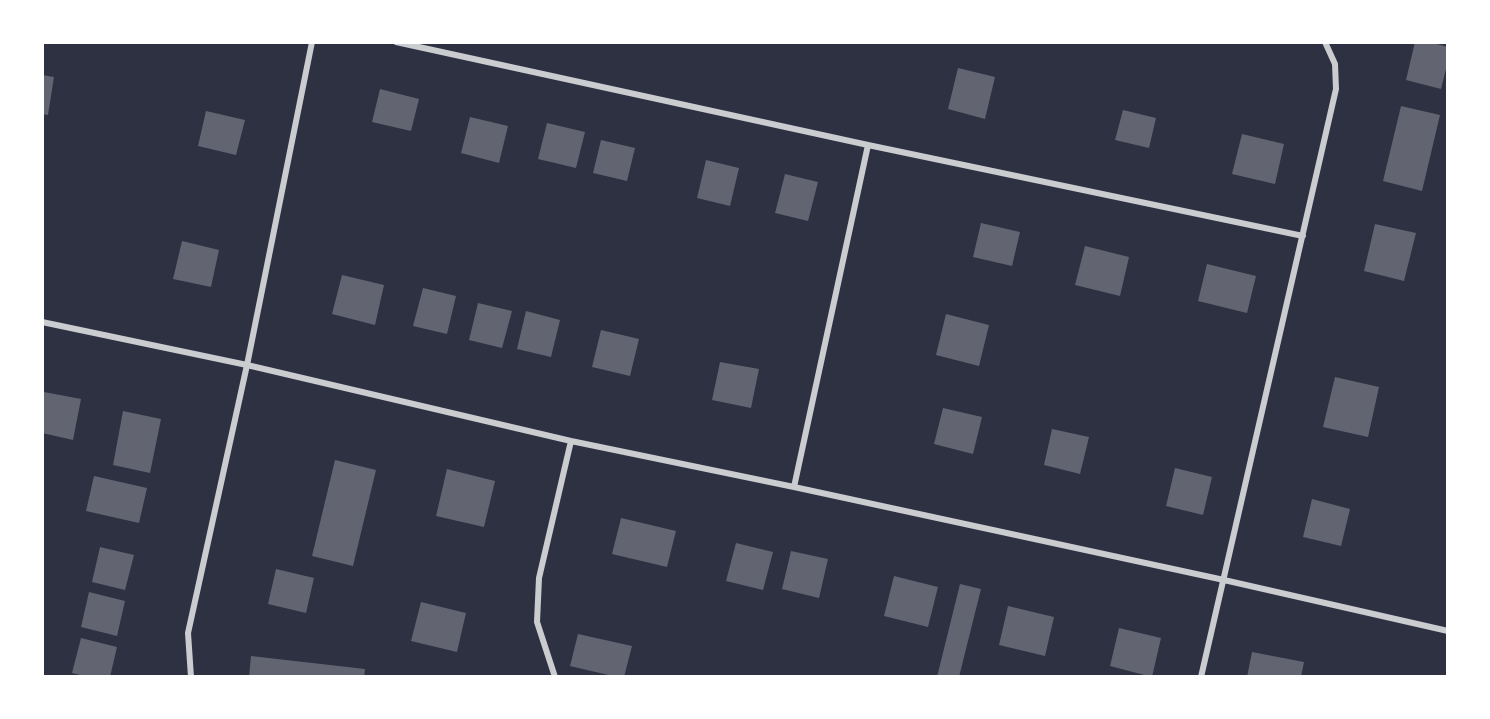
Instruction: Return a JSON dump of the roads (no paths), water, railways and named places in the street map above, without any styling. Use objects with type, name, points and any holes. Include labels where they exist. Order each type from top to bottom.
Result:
[{"type":"street","points":[[191,677],[188,633],[247,365],[312,42]]},
{"type":"street","points":[[396,42],[868,145],[1303,236]]},
{"type":"street","points":[[1202,677],[1336,89],[1335,64],[1325,42]]},
{"type":"street","points":[[794,487],[868,145]]},
{"type":"street","points":[[42,322],[247,365],[571,441],[1224,580],[1448,631]]},
{"type":"street","points":[[555,677],[537,622],[539,578],[571,441]]}]
